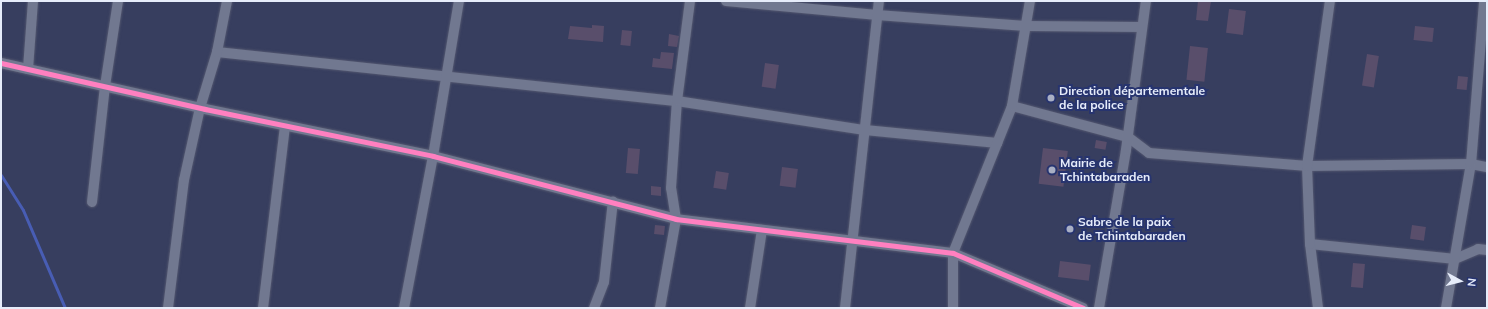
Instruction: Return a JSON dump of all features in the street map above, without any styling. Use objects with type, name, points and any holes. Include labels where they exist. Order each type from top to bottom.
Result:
[{"type":"street","points":[[28,69],[33,1]]},
{"type":"street","points":[[92,202],[105,86],[118,1]]},
{"type":"street","points":[[168,308],[184,180],[200,108],[217,52],[227,1]]},
{"type":"street","points":[[404,308],[433,156],[459,1]]},
{"type":"street","points":[[660,308],[676,219],[671,188],[677,101],[690,1]]},
{"type":"street","points":[[726,1],[877,15],[1026,26],[1142,27]]},
{"type":"street","points":[[844,308],[879,1]]},
{"type":"street","points":[[952,308],[952,253],[1012,106],[1030,1]]},
{"type":"street","points":[[1099,308],[1128,137],[1146,1]]},
{"type":"street","points":[[1318,308],[1310,244],[1307,166],[1330,1]]},
{"type":"street","points":[[1446,308],[1471,164],[1484,1]]},
{"type":"street","points":[[217,52],[677,101],[865,130],[997,143]]},
{"type":"street","points":[[1,63],[200,108],[433,156],[613,201],[676,219],[952,253],[1083,308]]},
{"type":"street","points":[[1012,106],[1128,137],[1149,153],[1307,166],[1471,164],[1487,167]]},
{"type":"street","points":[[263,308],[285,125]]},
{"type":"street","points":[[594,308],[604,282],[613,201]]},
{"type":"street","points":[[750,308],[762,230]]},
{"type":"street","points":[[1310,244],[1455,259],[1478,249],[1487,250]]},
{"type":"building","points":[[1198,1],[1211,1],[1208,21],[1196,20]]},
{"type":"building","points":[[1229,9],[1246,11],[1243,35],[1226,33]]},
{"type":"building","points":[[592,25],[604,26],[603,42],[568,39],[570,26],[592,28]]},
{"type":"building","points":[[1415,26],[1434,28],[1432,42],[1414,40]]},
{"type":"building","points":[[622,30],[632,31],[630,46],[620,45]]},
{"type":"building","points":[[669,34],[679,36],[677,47],[668,46]]},
{"type":"building","points":[[1190,46],[1208,48],[1204,82],[1186,80]]},
{"type":"building","points":[[661,52],[674,53],[672,69],[652,67],[653,58],[660,59]]},
{"type":"building","points":[[1367,54],[1379,56],[1374,87],[1362,86]]},
{"type":"building","points":[[765,63],[779,65],[776,89],[762,87]]},
{"type":"building","points":[[1458,76],[1468,77],[1467,90],[1457,89]]},
{"type":"building","points":[[1096,140],[1107,142],[1105,150],[1095,148]]},
{"type":"building","points":[[628,148],[640,149],[638,174],[626,173]]},
{"type":"building","points":[[1043,148],[1068,151],[1063,187],[1039,184]]},
{"type":"building","points":[[782,167],[798,169],[796,188],[780,186]]},
{"type":"building","points":[[716,171],[729,173],[726,190],[713,188]]},
{"type":"building","points":[[651,186],[661,187],[661,196],[651,195]]},
{"type":"building","points":[[655,225],[665,226],[664,235],[654,234]]},
{"type":"building","points":[[1412,225],[1426,227],[1424,241],[1410,239]]},
{"type":"building","points":[[1060,261],[1091,265],[1089,281],[1058,277]]},
{"type":"building","points":[[1353,263],[1365,264],[1363,288],[1351,287]]},
{"type":"waterway","points":[[1,175],[23,210],[65,308]]},
{"type":"cycle path","points":[[1,63],[205,109],[433,156],[676,219],[953,253],[1083,308]]},
{"type":"place","name":"Direction départementale de la police","points":[[1051,98]]},
{"type":"place","name":"Mairie de Tchintabaraden","points":[[1052,170]]},
{"type":"place","name":"Sabre de la paix de Tchintabaraden","points":[[1070,229]]}]
